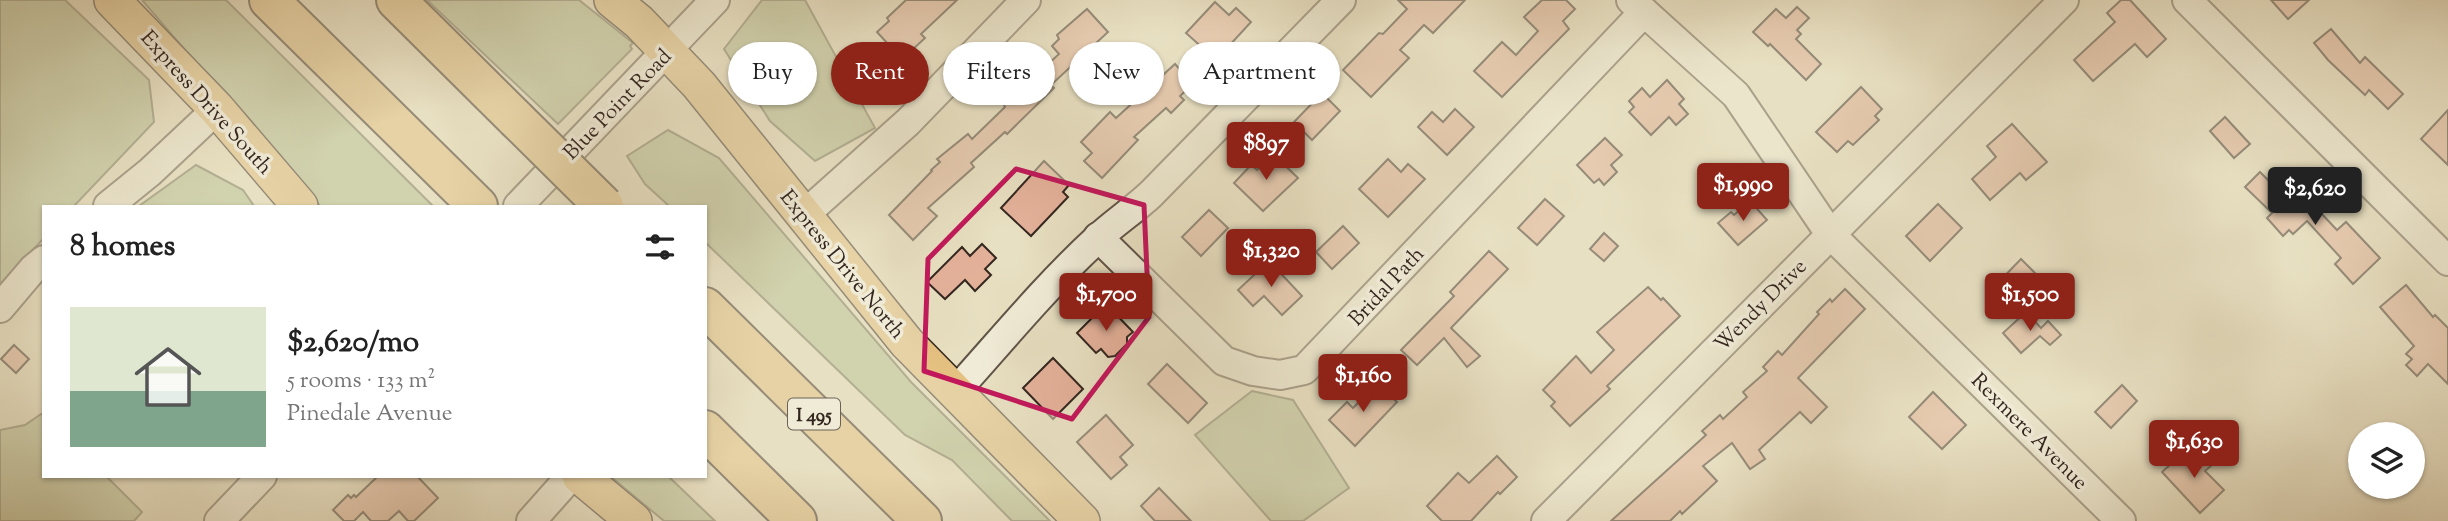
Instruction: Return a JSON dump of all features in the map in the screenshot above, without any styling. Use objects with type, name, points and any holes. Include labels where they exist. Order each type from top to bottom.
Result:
[{"type":"highway","points":[[269,0],[467,196]]},
{"type":"highway","points":[[396,0],[603,205]]},
{"type":"highway","name":"I 495","points":[[707,309],[922,521]]},
{"type":"highway","points":[[707,432],[797,521]]},
{"type":"main road","name":"Express Drive South","points":[[112,0],[217,109],[299,205]]},
{"type":"main road","name":"Express Drive North","points":[[612,0],[668,51],[699,85],[907,343],[1082,521]]},
{"type":"main road","points":[[582,478],[634,521]]},
{"type":"street","name":"Blue Point Road","points":[[519,205],[715,0]]},
{"type":"street","points":[[804,215],[908,122],[1026,0]]},
{"type":"street","points":[[954,393],[1098,237],[1130,214],[1151,194],[1341,0]]},
{"type":"street","name":"Wendy Drive","points":[[1546,521],[2064,0]]},
{"type":"street","points":[[2187,0],[2448,261]]},
{"type":"street","name":"Bridal Path","points":[[1098,237],[1224,361],[1253,371],[1280,375],[1304,370],[1637,6]]},
{"type":"street","name":"Rexmere Avenue","points":[[1637,6],[1736,95],[1830,234],[2122,521]]},
{"type":"street","points":[[109,205],[150,172],[217,109]]},
{"type":"street","points":[[0,308],[42,262]]},
{"type":"street","points":[[219,521],[260,478]]},
{"type":"street","points":[[531,521],[569,478]]},
{"type":"highlighted area","points":[[1016,169],[1144,205],[1149,317],[1072,419],[924,371],[928,259]]},
{"type":"green space","points":[[0,0],[65,0],[149,80],[154,122],[75,205],[42,205],[42,240],[0,284]]},
{"type":"green space","points":[[142,0],[226,0],[432,205],[319,205]]},
{"type":"green space","points":[[427,0],[579,0],[633,43],[630,46],[632,49],[558,124]]},
{"type":"green space","points":[[762,0],[805,0],[831,48],[831,105],[862,105],[875,128],[815,161],[770,121],[760,105],[817,105],[817,42],[729,42]]},
{"type":"green space","points":[[668,130],[719,158],[911,382],[1050,521],[1012,521],[952,460],[905,435],[707,244],[707,205],[668,205],[645,184],[627,156]]},
{"type":"green space","points":[[196,165],[243,190],[253,205],[140,205]]},
{"type":"green space","points":[[1252,391],[1293,400],[1349,488],[1303,521],[1271,521],[1195,435]]},
{"type":"green space","points":[[42,414],[42,478],[108,478],[142,512],[134,521],[0,521],[0,430],[25,425]]},
{"type":"green space","points":[[612,478],[670,478],[715,521],[664,521]]},
{"type":"building","points":[[906,0],[957,0],[921,34],[925,38],[921,42],[886,42],[877,32],[889,21],[887,18]]},
{"type":"building","points":[[1398,0],[1465,0],[1433,33],[1424,25],[1400,50],[1409,58],[1371,97],[1343,70],[1407,9]]},
{"type":"building","points":[[1542,0],[1566,0],[1575,9],[1563,21],[1569,29],[1502,97],[1474,71],[1502,42],[1516,55],[1538,31],[1524,17]]},
{"type":"building","points":[[2121,0],[2130,0],[2166,39],[2147,57],[2135,44],[2093,81],[2074,60],[2115,22],[2107,13]]},
{"type":"building","points":[[2271,0],[2309,0],[2288,19]]},
{"type":"building","points":[[1215,2],[1229,15],[1236,8],[1251,22],[1233,42],[1196,42],[1186,33]]},
{"type":"building","points":[[1797,7],[1809,18],[1797,30],[1801,34],[1796,39],[1821,64],[1806,80],[1770,44],[1768,46],[1753,32],[1776,9],[1786,18]]},
{"type":"building","points":[[1087,9],[1108,32],[1097,42],[1069,42],[1069,68],[1055,81],[1055,58],[1059,54],[1055,49],[1055,43],[1059,39],[1057,35]]},
{"type":"building","points":[[2331,29],[2360,63],[2365,57],[2403,94],[2388,109],[2369,90],[2365,95],[2314,43]]},
{"type":"building","points":[[1175,64],[1178,67],[1179,105],[1171,113],[1166,108],[1134,137],[1138,140],[1102,178],[1084,161],[1092,153],[1081,142],[1110,112],[1116,118],[1130,105],[1164,105],[1164,74]]},
{"type":"building","points":[[1667,80],[1684,99],[1679,104],[1688,114],[1676,125],[1669,117],[1651,135],[1629,112],[1634,107],[1629,101],[1642,88],[1650,97]]},
{"type":"building","points":[[1861,87],[1882,109],[1875,116],[1879,120],[1853,145],[1848,141],[1837,152],[1816,132]]},
{"type":"building","points":[[1004,105],[1037,105],[1007,134],[1005,132],[971,163],[974,167],[928,208],[937,216],[913,240],[889,215],[940,162],[937,159],[968,134],[972,139]]},
{"type":"building","points":[[1310,105],[1334,105],[1340,111],[1312,140],[1294,122]]},
{"type":"building","points":[[1455,109],[1474,127],[1447,155],[1418,127],[1432,112],[1443,122]]},
{"type":"building","points":[[2448,110],[2448,165],[2421,139]]},
{"type":"building","points":[[2225,117],[2250,144],[2234,158],[2210,131]]},
{"type":"building","points":[[2012,124],[2047,162],[2026,180],[2020,173],[1990,200],[1972,179],[1996,157],[1987,146]]},
{"type":"building","points":[[1605,138],[1622,155],[1611,165],[1617,172],[1604,185],[1599,179],[1594,183],[1577,165]]},
{"type":"building","points":[[1273,154],[1298,178],[1263,211],[1234,183],[1251,165],[1257,170]]},
{"type":"building","points":[[1388,159],[1401,172],[1408,164],[1425,179],[1388,217],[1359,189]]},
{"type":"building","points":[[1044,161],[1069,185],[1063,192],[1068,197],[1031,236],[1001,208]]},
{"type":"building","points":[[2260,172],[2290,202],[2301,192],[2337,230],[2346,222],[2380,258],[2353,284],[2335,264],[2341,258],[2307,221],[2293,234],[2289,230],[2283,236],[2267,218],[2272,213],[2245,187]]},
{"type":"building","points":[[1545,199],[1564,216],[1537,245],[1518,228]]},
{"type":"building","points":[[1750,201],[1767,220],[1738,245],[1718,223],[1731,212],[1734,215]]},
{"type":"building","points":[[1938,204],[1962,228],[1930,261],[1906,236]]},
{"type":"building","points":[[1209,210],[1228,228],[1201,256],[1182,237]]},
{"type":"building","points":[[1343,226],[1359,243],[1332,269],[1316,252]]},
{"type":"building","points":[[1604,233],[1618,246],[1604,261],[1590,249]]},
{"type":"building","points":[[982,244],[996,258],[985,269],[991,275],[975,291],[965,280],[945,299],[927,282],[962,247],[970,256]]},
{"type":"building","points":[[1489,251],[1508,269],[1451,328],[1480,356],[1467,367],[1444,338],[1417,365],[1401,350],[1454,296],[1450,292]]},
{"type":"building","points":[[2021,259],[2039,277],[2009,308],[1991,290]]},
{"type":"building","points":[[1269,261],[1302,296],[1282,315],[1264,296],[1253,306],[1238,290]]},
{"type":"building","points":[[2406,285],[2433,317],[2435,315],[2448,328],[2448,384],[2428,364],[2417,376],[2406,365],[2412,359],[2406,354],[2414,346],[2380,307]]},
{"type":"building","points":[[1648,287],[1680,316],[1607,386],[1610,389],[1570,426],[1551,406],[1555,402],[1543,390],[1576,356],[1591,373],[1614,350],[1597,332]]},
{"type":"building","points":[[1845,289],[1865,309],[1798,378],[1827,407],[1811,423],[1800,412],[1759,450],[1765,459],[1750,469],[1732,443],[1703,466],[1717,481],[1682,514],[1680,511],[1670,521],[1611,521],[1706,435],[1702,431],[1720,415],[1723,419],[1747,397],[1743,392],[1767,371],[1763,367],[1778,351],[1782,355],[1819,314],[1817,312]]},
{"type":"building","points":[[1106,304],[1133,332],[1127,337],[1127,344],[1115,356],[1108,357],[1101,349],[1096,353],[1077,333]]},
{"type":"building","points":[[2026,312],[2041,328],[2048,321],[2061,335],[2050,345],[2040,336],[2021,353],[2003,333]]},
{"type":"building","points":[[14,345],[29,359],[16,373],[1,359]]},
{"type":"building","points":[[1053,358],[1083,389],[1053,419],[1023,388]]},
{"type":"building","points":[[1167,364],[1207,403],[1188,423],[1148,384]]},
{"type":"building","points":[[1377,383],[1397,402],[1355,446],[1329,420],[1347,402],[1353,408]]},
{"type":"building","points":[[2122,385],[2137,401],[2111,428],[2095,412]]},
{"type":"building","points":[[1933,392],[1966,425],[1942,449],[1909,417]]},
{"type":"building","points":[[1106,415],[1133,445],[1120,457],[1127,465],[1111,479],[1077,442]]},
{"type":"building","points":[[2197,450],[2212,465],[2205,471],[2224,490],[2200,513],[2162,472],[2183,453],[2188,459]]},
{"type":"building","points":[[1497,456],[1517,477],[1500,494],[1498,492],[1471,521],[1442,521],[1427,506],[1458,473],[1469,483]]},
{"type":"building","points":[[376,478],[419,478],[438,498],[414,521],[408,521],[399,511],[388,521],[371,521],[363,512],[354,521],[344,521],[333,510],[348,495],[351,498],[354,495],[356,497]]},
{"type":"building","points":[[1159,488],[1191,521],[1155,521],[1141,506]]}]
